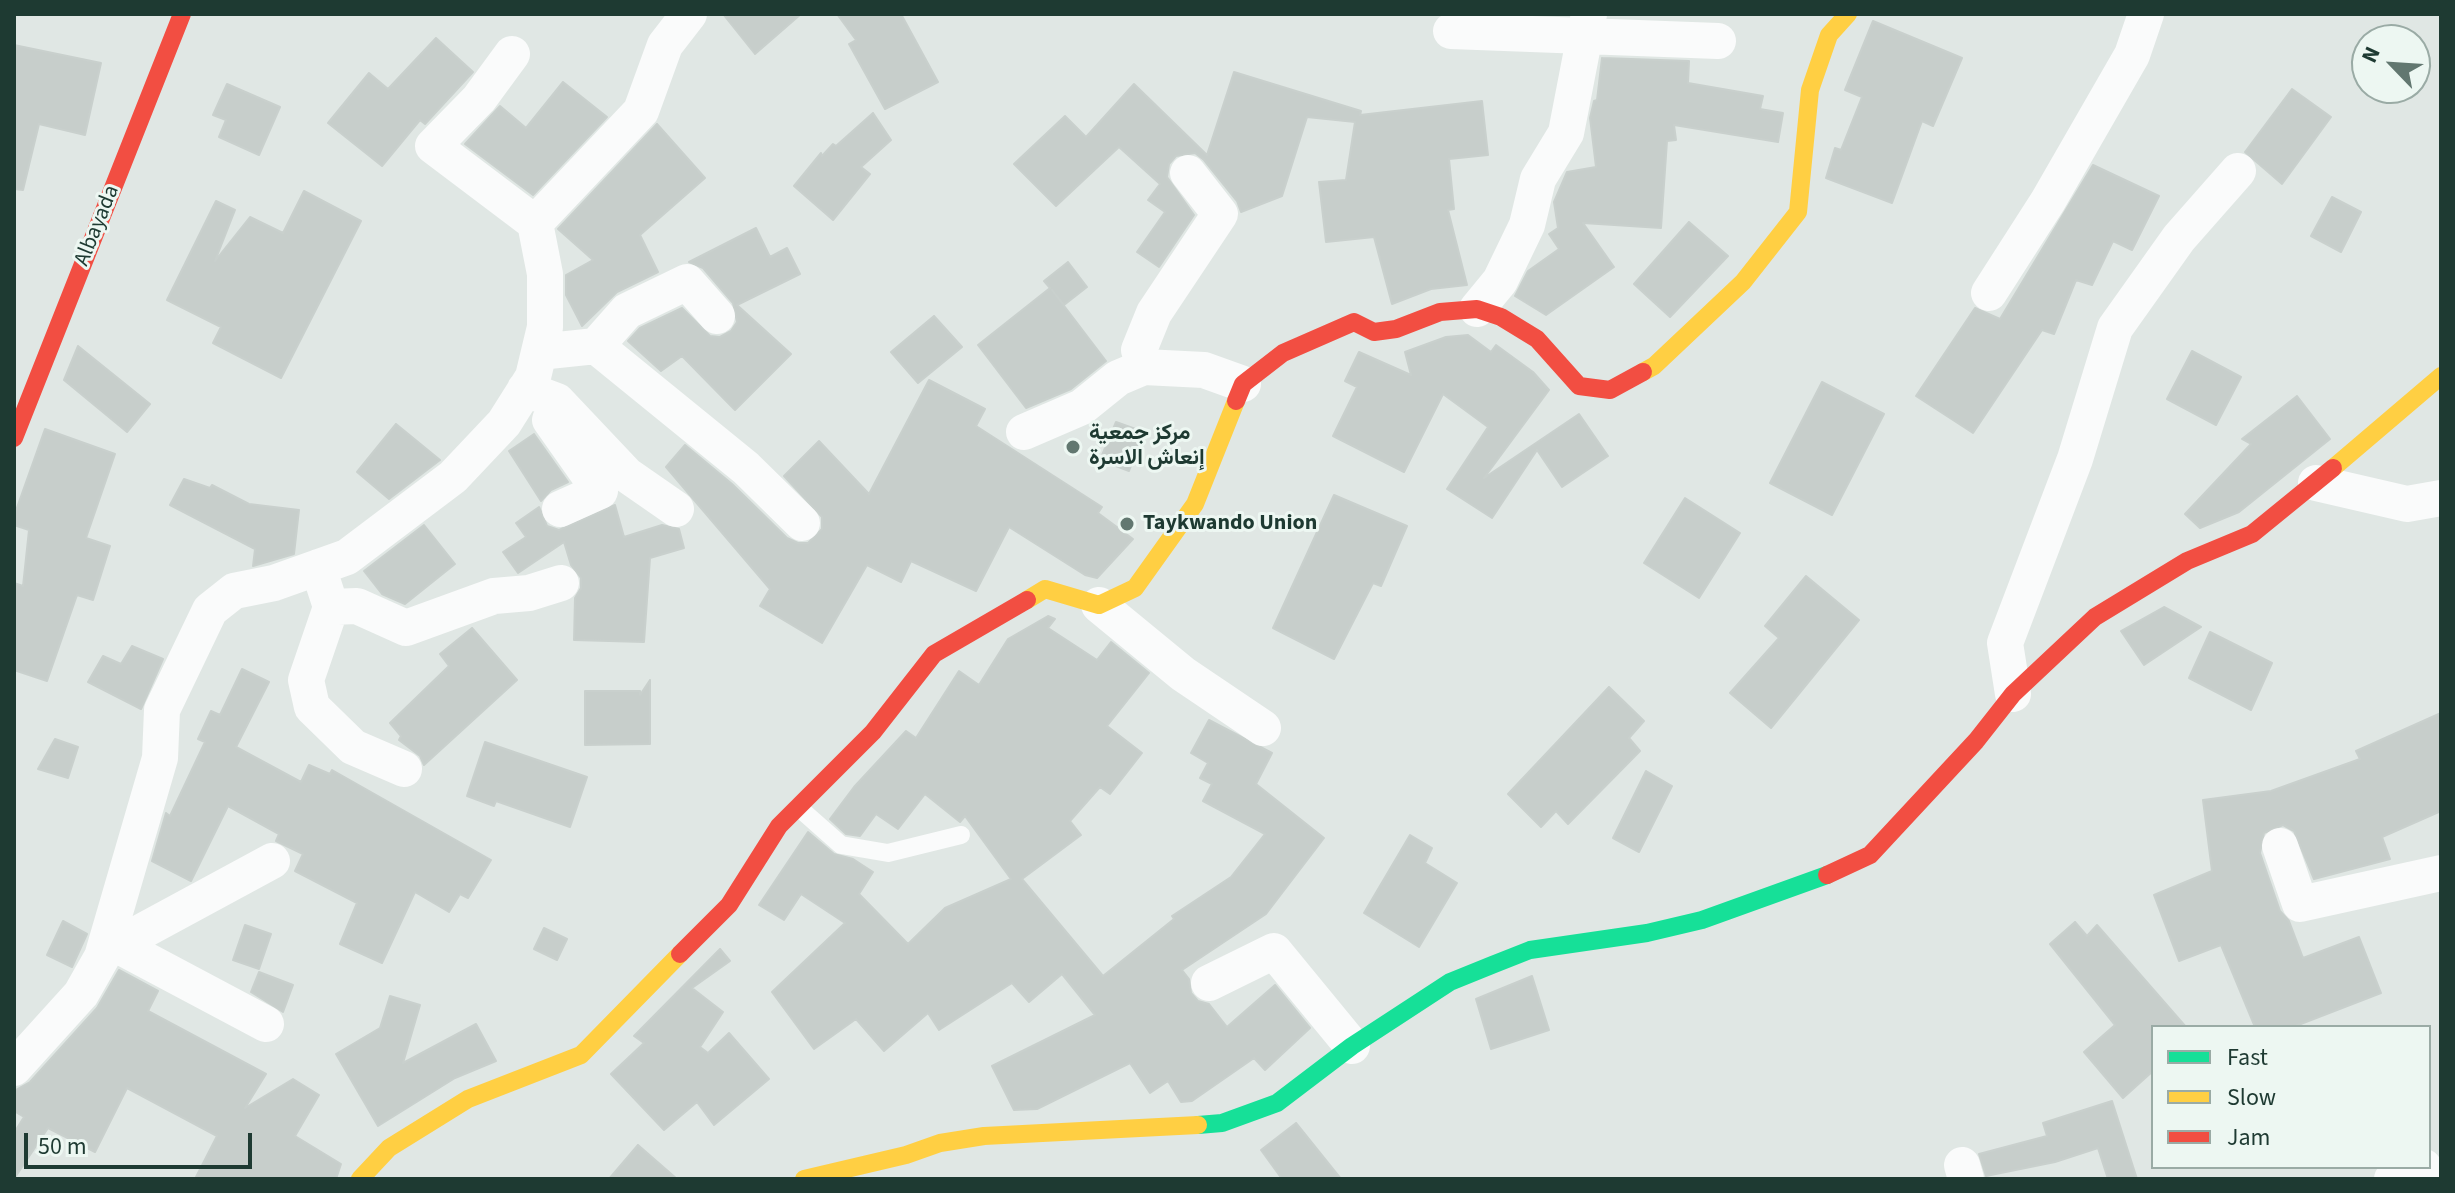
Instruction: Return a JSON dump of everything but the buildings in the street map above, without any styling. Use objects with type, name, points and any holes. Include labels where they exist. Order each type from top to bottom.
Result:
[{"type":"street","name":"Albayada","points":[[14,438],[182,14]]},
{"type":"street","points":[[535,223],[641,111],[665,45],[689,14]]},
{"type":"street","points":[[1099,605],[1135,588],[1195,504],[1243,384],[1283,353],[1354,322],[1374,332],[1396,329],[1440,312],[1477,309],[1501,317],[1537,339],[1579,386],[1610,390],[1654,366],[1743,282],[1798,212],[1810,90],[1829,35],[1848,14]]},
{"type":"street","points":[[1989,293],[2048,201],[2132,55],[2146,14]]},
{"type":"street","points":[[1477,309],[1500,281],[1527,225],[1538,179],[1566,133],[1587,24]]},
{"type":"street","points":[[1451,31],[1587,24],[1718,41]]},
{"type":"street","points":[[14,1068],[81,994],[102,957],[160,758],[162,710],[210,610],[234,591],[274,583],[347,557],[453,477],[504,423],[533,377],[545,327],[545,274],[535,223],[433,146],[479,99],[512,54]]},
{"type":"street","points":[[2013,694],[2005,643],[2075,459],[2115,328],[2179,238],[2238,171]]},
{"type":"street","points":[[1144,367],[1139,350],[1154,313],[1220,214],[1188,173]]},
{"type":"street","points":[[539,352],[596,346],[627,311],[687,282],[717,316]]},
{"type":"street","points":[[596,346],[746,468],[802,523]]},
{"type":"street","points":[[1024,432],[1082,407],[1118,378],[1144,367],[1204,370],[1243,384]]},
{"type":"street","points":[[804,1179],[906,1155],[940,1143],[984,1136],[1134,1131],[1222,1123],[1277,1103],[1317,1076],[1352,1046],[1450,982],[1530,950],[1647,933],[1702,920],[1836,872],[1870,855],[1976,741],[2013,694],[2095,617],[2187,561],[2252,534],[2441,376]]},
{"type":"street","points":[[521,396],[557,401],[627,475],[676,509]]},
{"type":"street","points":[[521,396],[551,421],[600,491],[560,509]]},
{"type":"street","points":[[2316,483],[2407,504],[2441,498]]},
{"type":"street","points":[[318,567],[331,607],[306,680],[312,707],[353,747],[404,769]]},
{"type":"street","points":[[331,607],[357,606],[406,628],[494,596],[529,593],[561,583]]},
{"type":"street","points":[[360,1179],[389,1148],[468,1099],[581,1055],[729,905],[779,826],[873,732],[934,654],[1045,589],[1099,605],[1183,674],[1263,728]]},
{"type":"street","points":[[2280,846],[2300,904],[2441,873]]},
{"type":"street","points":[[108,940],[139,933],[272,861]]},
{"type":"street","points":[[108,940],[266,1024]]},
{"type":"street","points":[[1209,983],[1274,951],[1352,1046]]},
{"type":"street","points":[[2392,1179],[2418,1169]]},
{"type":"lane","points":[[798,807],[841,845],[888,853],[961,835]]},
{"type":"traffic: fast","points":[[1198,1125],[1222,1123],[1277,1103],[1352,1046],[1450,982],[1492,965],[1530,950],[1647,933],[1702,920],[1827,875]]},
{"type":"traffic: slow","points":[[1643,372],[1654,366],[1743,282],[1798,212],[1810,90],[1829,35],[1848,14]]},
{"type":"traffic: slow","points":[[2333,468],[2441,376]]},
{"type":"traffic: slow","points":[[1027,600],[1045,589],[1099,605],[1135,588],[1195,504],[1236,401]]},
{"type":"traffic: slow","points":[[360,1179],[389,1148],[468,1099],[581,1055],[680,954]]},
{"type":"traffic: slow","points":[[804,1179],[906,1155],[940,1143],[984,1136],[1198,1125]]},
{"type":"traffic: jam","points":[[14,438],[182,14]]},
{"type":"traffic: jam","points":[[1236,401],[1243,384],[1283,353],[1354,322],[1374,332],[1396,329],[1440,312],[1477,309],[1501,317],[1537,339],[1579,386],[1610,390],[1643,372]]},
{"type":"traffic: jam","points":[[1827,875],[1870,855],[1976,741],[2013,694],[2095,617],[2187,561],[2252,534],[2333,468]]},
{"type":"traffic: jam","points":[[680,954],[729,905],[779,826],[873,732],[934,654],[1027,600]]},
{"type":"place","name":"مركز جمعية إنعاش الاسرة","points":[[1073,447]]},
{"type":"place","name":"Taykwando Union","points":[[1127,524]]}]
